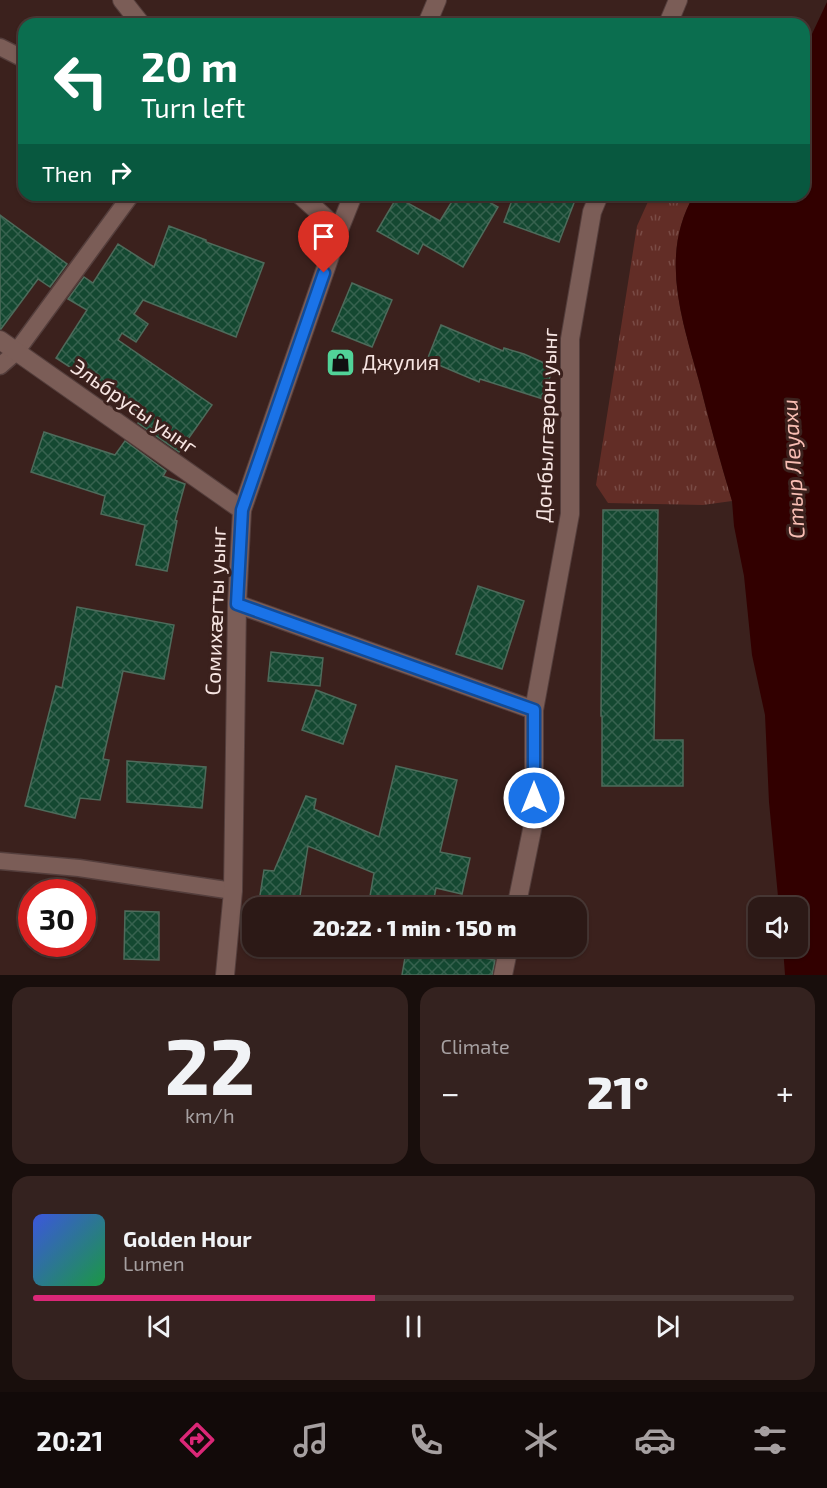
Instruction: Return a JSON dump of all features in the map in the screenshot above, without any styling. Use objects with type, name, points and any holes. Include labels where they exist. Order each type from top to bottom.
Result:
[{"type":"street","points":[[122,0],[136,18]]},
{"type":"street","points":[[430,18],[437,0]]},
{"type":"street","points":[[670,18],[678,0]]},
{"type":"street","points":[[307,201],[339,230]]},
{"type":"street","name":"Сомихæгты уынг","points":[[225,975],[233,891],[237,604],[242,510],[351,201]]},
{"type":"street","name":"Донбылгæрон уынг","points":[[518,897],[534,820],[534,710],[570,514],[570,339],[592,212],[597,201]]},
{"type":"street","name":"Эльбрусы уынг","points":[[0,340],[242,510]]},
{"type":"street","points":[[237,604],[534,710]]},
{"type":"street","points":[[503,975],[507,957]]},
{"type":"lane","points":[[0,47],[18,56]]},
{"type":"lane","points":[[0,366],[16,352],[127,201]]},
{"type":"lane","points":[[0,861],[79,868],[233,891]]},
{"type":"green space","points":[[648,201],[691,201],[683,218],[678,241],[677,288],[686,335],[732,501],[703,505],[608,503],[596,485],[637,226]]},
{"type":"water","name":"Стыр Леуахи","points":[[827,2],[827,975],[785,975],[784,957],[808,957],[808,897],[778,897],[769,802],[765,715],[752,655],[744,576],[734,526],[732,501],[686,335],[677,288],[676,264],[683,218],[691,201],[810,201],[810,38]]},
{"type":"building","points":[[395,201],[404,201],[440,221],[452,201],[488,201],[498,207],[463,267],[423,244],[418,254],[377,231]]},
{"type":"building","points":[[512,201],[575,201],[559,242],[504,222]]},
{"type":"building","points":[[0,215],[67,264],[50,287],[38,279],[1,329],[0,329]]},
{"type":"building","points":[[169,226],[264,263],[236,337],[143,300],[134,314],[148,324],[136,342],[122,333],[118,340],[212,405],[179,452],[138,423],[144,415],[56,358],[87,310],[68,299],[84,277],[93,283],[118,244],[154,267]]},
{"type":"building","points":[[352,283],[392,300],[372,347],[332,331]]},
{"type":"building","points":[[441,325],[503,351],[504,348],[524,354],[553,367],[543,399],[480,379],[479,382],[427,360]]},
{"type":"building","points":[[44,432],[115,455],[125,441],[166,471],[163,476],[185,484],[175,520],[177,521],[167,571],[136,565],[145,525],[101,514],[105,496],[31,472]]},
{"type":"building","points":[[603,510],[658,510],[654,740],[683,740],[683,786],[602,786]]},
{"type":"building","points":[[478,586],[524,601],[502,669],[456,654]]},
{"type":"building","points":[[77,607],[174,625],[164,679],[123,671],[103,759],[109,760],[100,800],[80,798],[75,818],[25,806],[56,686],[62,688]]},
{"type":"building","points":[[271,652],[323,658],[320,686],[268,681]]},
{"type":"building","points":[[316,690],[356,705],[343,744],[302,730]]},
{"type":"building","points":[[127,761],[206,767],[202,808],[127,802]]},
{"type":"building","points":[[396,766],[457,780],[440,852],[470,858],[462,894],[436,888],[434,897],[370,897],[374,873],[308,846],[300,897],[260,897],[264,870],[274,871],[306,796],[316,799],[314,809],[379,837]]},
{"type":"building","points":[[125,911],[159,912],[159,960],[124,959]]},
{"type":"building","points":[[405,957],[478,957],[495,960],[492,975],[402,975]]},
{"type":"place","name":"Джулия","points":[[341,363]]},
{"type":"route","points":[[324,273],[242,510],[237,604],[534,710],[534,798]]}]
